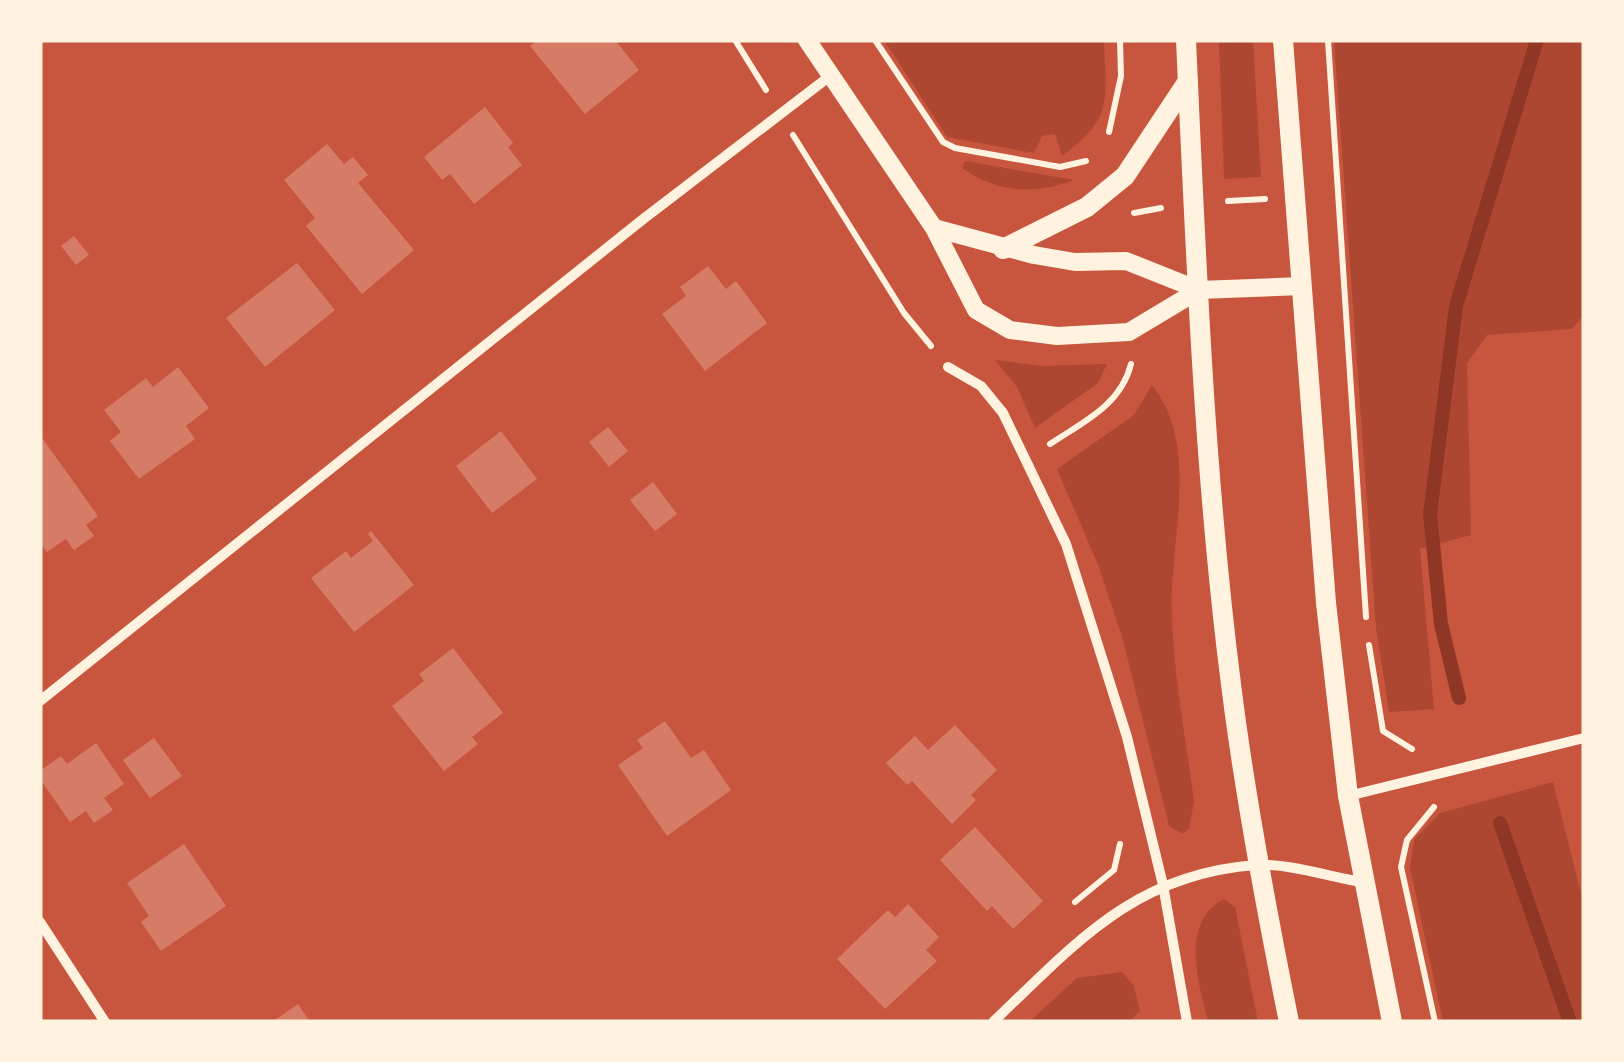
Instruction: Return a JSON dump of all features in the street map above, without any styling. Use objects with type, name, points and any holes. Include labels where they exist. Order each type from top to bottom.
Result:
[{"type":"main road","points":[[1186,40],[1212,486],[1232,692],[1258,865],[1289,1022]]},
{"type":"main road","points":[[1282,40],[1324,585],[1348,796],[1392,1022]]},
{"type":"main road","points":[[1003,249],[1087,207],[1125,176],[1188,81]]},
{"type":"street","points":[[806,40],[934,228],[976,310],[1010,330],[1056,336],[1129,332],[1199,290]]},
{"type":"street","points":[[40,701],[830,76]]},
{"type":"street","points":[[934,228],[1003,249],[1075,262],[1126,262],[1199,290],[1300,286]]},
{"type":"street","points":[[948,367],[989,393],[1028,458],[1066,544],[1094,626],[1163,885],[1186,1022]]},
{"type":"street","points":[[1348,796],[1584,738]]},
{"type":"street","points":[[994,1022],[1122,905],[1163,885],[1258,865],[1362,882]]},
{"type":"street","points":[[40,922],[105,1022]]},
{"type":"path","points":[[735,40],[904,313],[948,367]]},
{"type":"path","points":[[876,40],[943,142],[955,148],[1060,167],[1091,158]]},
{"type":"path","points":[[1102,142],[1112,126],[1118,100],[1120,40]]},
{"type":"path","points":[[1328,40],[1367,629],[1384,732],[1412,750]]},
{"type":"path","points":[[1028,458],[1110,404],[1131,365]]},
{"type":"path","points":[[1426,812],[1407,840],[1402,867],[1435,1022]]},
{"type":"path","points":[[1070,907],[1114,870],[1120,840]]},
{"type":"shaded area","points":[[884,40],[1104,40],[1103,106],[1091,130],[1062,156],[1055,134],[1042,136],[1034,153],[947,137]]},
{"type":"shaded area","points":[[1219,40],[1253,40],[1261,177],[1224,179]]},
{"type":"shaded area","points":[[1334,40],[1584,40],[1584,314],[1572,329],[1487,335],[1467,363],[1471,535],[1420,549],[1434,709],[1389,712],[1376,628]]},
{"type":"shaded area","points":[[965,161],[1074,180],[1045,188],[1003,187],[962,168]]},
{"type":"shaded area","points":[[995,360],[1042,366],[1107,364],[1098,383],[1035,428],[1017,387]]},
{"type":"shaded area","points":[[1152,385],[1167,410],[1176,438],[1179,467],[1172,617],[1194,801],[1189,829],[1183,834],[1169,826],[1123,640],[1099,567],[1057,469],[1134,415]]},
{"type":"shaded area","points":[[1553,782],[1584,905],[1584,1022],[1443,1022],[1410,868],[1414,840],[1440,813]]},
{"type":"shaded area","points":[[1224,899],[1235,907],[1258,1022],[1208,1022],[1197,972],[1197,938],[1210,909]]},
{"type":"shaded area","points":[[1122,972],[1134,986],[1140,1011],[1128,1022],[1029,1022],[1077,978]]},
{"type":"building","points":[[538,40],[615,40],[639,70],[585,114],[530,46]]},
{"type":"building","points":[[485,107],[513,143],[508,147],[522,165],[474,204],[450,174],[442,180],[424,157]]},
{"type":"building","points":[[327,144],[344,164],[353,157],[368,175],[358,183],[414,250],[362,294],[306,226],[315,218],[284,180]]},
{"type":"building","points":[[74,236],[89,255],[76,265],[61,246]]},
{"type":"building","points":[[297,263],[335,310],[265,367],[226,318]]},
{"type":"building","points":[[708,266],[726,289],[736,281],[767,323],[705,371],[662,314],[686,296],[680,287]]},
{"type":"building","points":[[178,367],[209,408],[186,426],[195,439],[139,479],[110,441],[121,432],[104,410],[146,378],[153,387]]},
{"type":"building","points":[[608,427],[628,451],[609,467],[589,442]]},
{"type":"building","points":[[501,431],[537,479],[492,513],[456,466]]},
{"type":"building","points":[[40,435],[98,516],[86,525],[94,536],[74,550],[66,539],[47,552],[40,543]]},
{"type":"building","points":[[653,482],[677,514],[655,531],[630,500]]},
{"type":"building","points":[[371,531],[414,585],[354,632],[311,578],[346,551],[351,558],[373,541],[368,534]]},
{"type":"building","points":[[453,648],[503,713],[472,737],[478,744],[444,771],[392,706],[424,681],[419,674]]},
{"type":"building","points":[[665,721],[691,758],[704,750],[731,790],[667,836],[618,765],[643,748],[637,740]]},
{"type":"building","points":[[955,725],[997,770],[971,795],[976,800],[952,824],[912,781],[907,785],[886,763],[915,736],[928,750]]},
{"type":"building","points":[[154,738],[182,776],[150,798],[123,760]]},
{"type":"building","points":[[96,743],[124,784],[104,798],[113,810],[94,823],[86,811],[70,822],[40,779],[40,771],[61,756],[67,764]]},
{"type":"building","points":[[975,827],[1043,901],[1013,929],[992,906],[987,911],[940,860]]},
{"type":"building","points":[[184,844],[226,906],[161,951],[141,922],[149,916],[127,883]]},
{"type":"building","points":[[908,904],[939,937],[926,950],[937,961],[885,1009],[837,959],[888,910],[895,917]]},
{"type":"building","points":[[298,1004],[310,1022],[272,1022]]},
{"type":"waterway","points":[[1459,698],[1441,624],[1430,514],[1456,306],[1537,40]]},
{"type":"waterway","points":[[1500,823],[1570,1022]]}]
